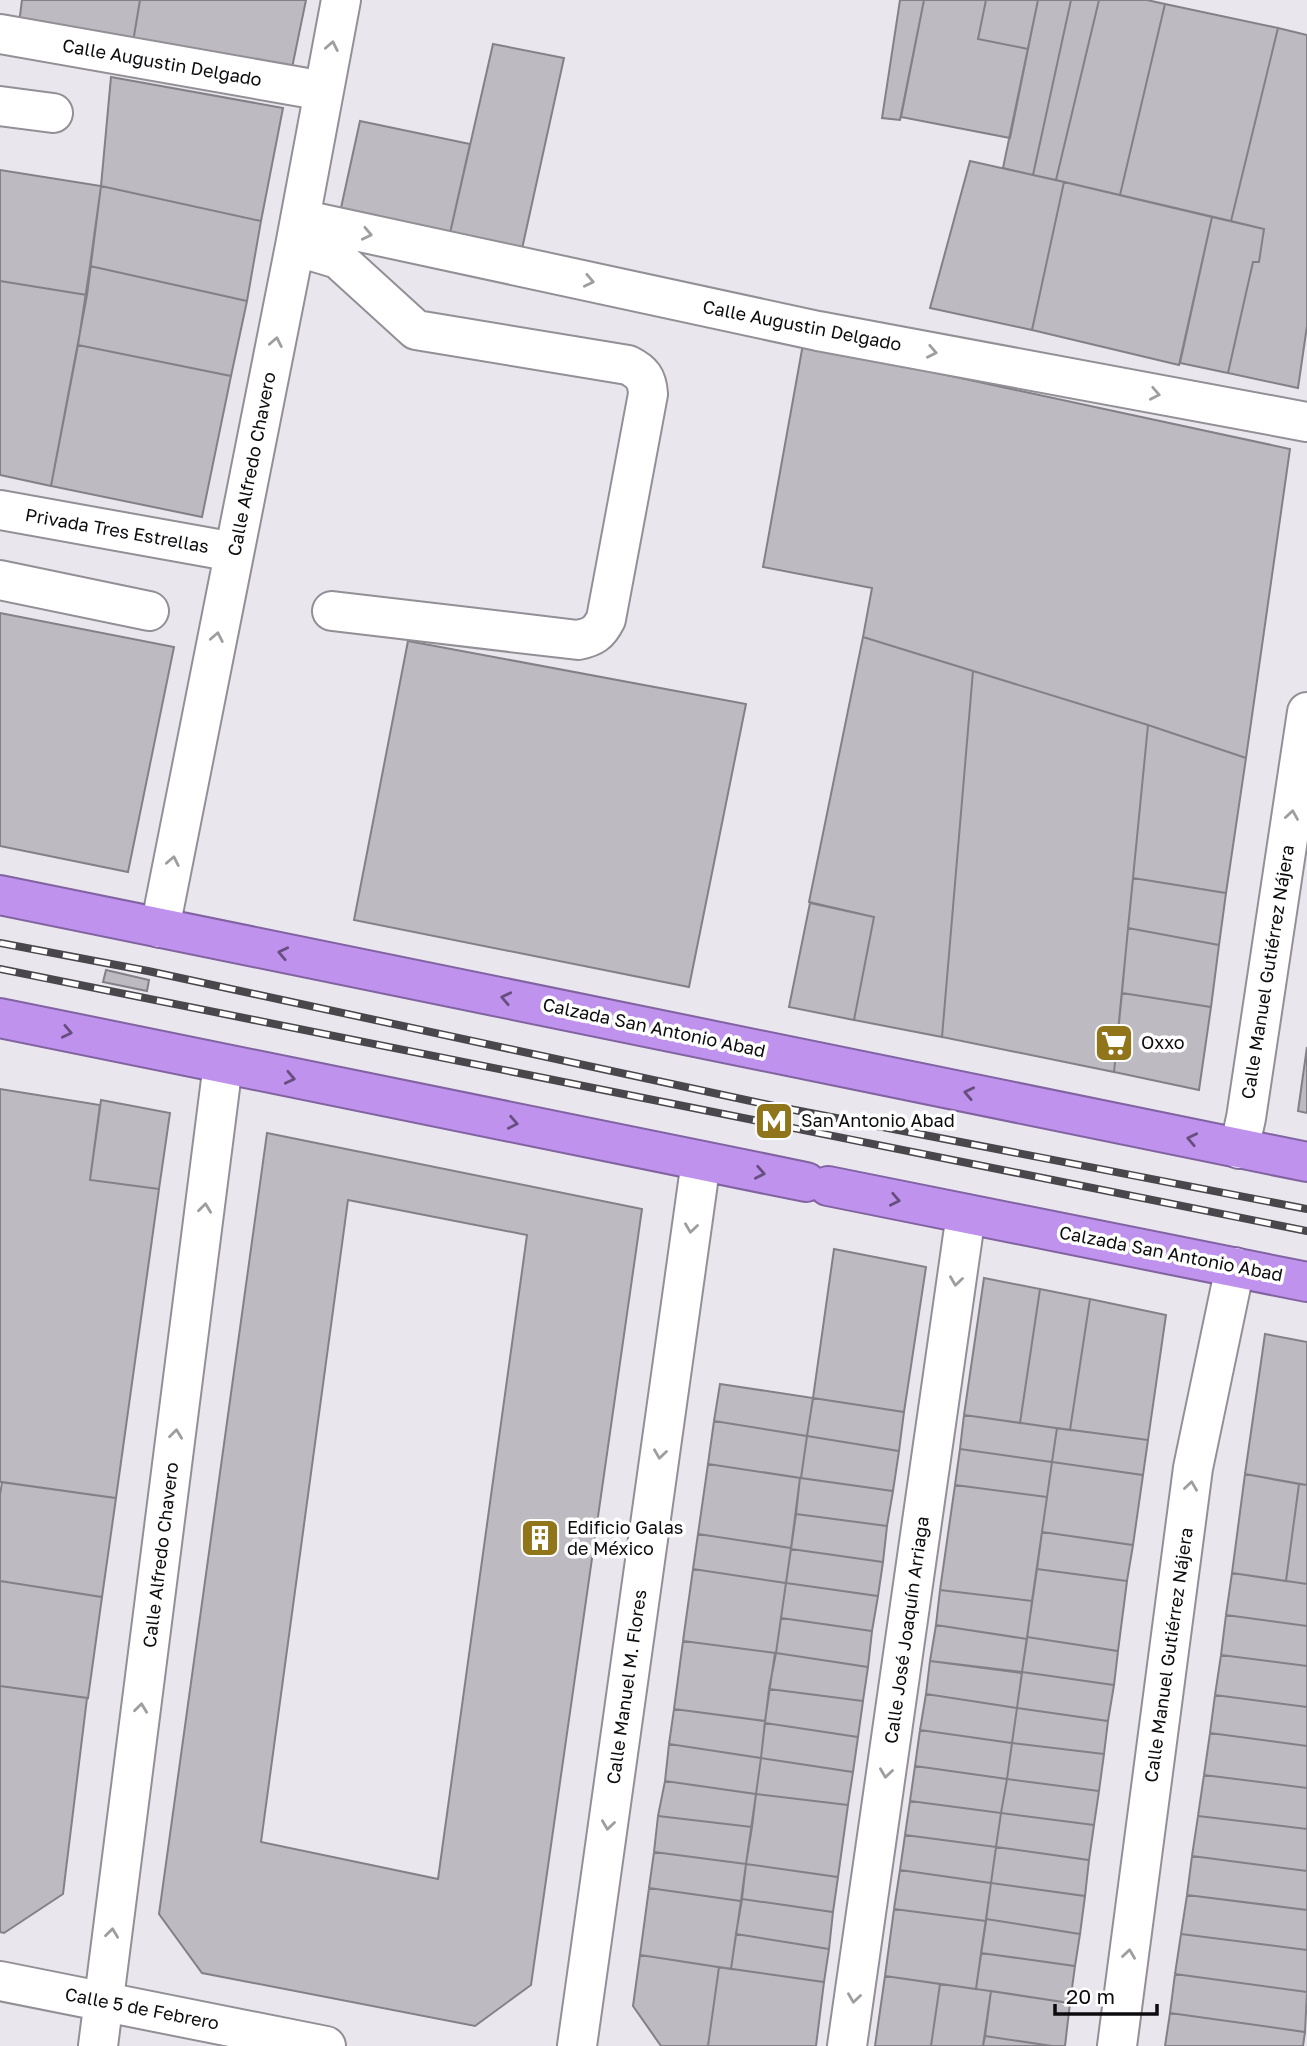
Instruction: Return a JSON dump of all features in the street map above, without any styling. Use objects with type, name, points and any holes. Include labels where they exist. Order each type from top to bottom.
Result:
[{"type":"highway","name":"Calzada San Antonio Abad","points":[[0,895],[1307,1162]]},
{"type":"highway","name":"Calzada San Antonio Abad","points":[[0,1018],[1307,1282]]},
{"type":"street","name":"Calle Alfredo Chavero","points":[[160,928],[341,0]]},
{"type":"street","name":"Calle Augustin Delgado","points":[[0,34],[324,91]]},
{"type":"street","points":[[0,106],[53,113]]},
{"type":"street","name":"Calle Augustin Delgado","points":[[297,233],[1307,422]]},
{"type":"street","points":[[297,233],[338,258],[416,330],[628,365],[639,370],[647,381],[648,394],[606,619],[600,631],[590,638],[578,640],[332,611]]},
{"type":"street","name":"Privada Tres Estrellas","points":[[0,510],[234,552]]},
{"type":"street","points":[[0,580],[149,611]]},
{"type":"street","name":"Calle Manuel Gutiérrez Nájera","points":[[1239,1149],[1307,712]]},
{"type":"street","name":"Calle Alfredo Chavero","points":[[97,2046],[223,1064]]},
{"type":"street","name":"Calle Manuel M. Flores","points":[[578,2046],[701,1161]]},
{"type":"street","name":"Calle José Joaquín Arriaga","points":[[847,2046],[966,1214]]},
{"type":"street","name":"Calle Manuel Gutiérrez Nájera","points":[[1117,2046],[1194,1468],[1235,1267]]},
{"type":"street","name":"Calle 5 de Febrero","points":[[0,1981],[326,2046]]},
{"type":"building","points":[[22,0],[140,0],[132,48],[18,31]]},
{"type":"building","points":[[140,0],[306,0],[292,68],[132,48]]},
{"type":"building","points":[[900,0],[924,0],[900,120],[882,118]]},
{"type":"building","points":[[924,0],[986,0],[978,39],[1028,49],[1010,138],[901,117]]},
{"type":"building","points":[[986,0],[1038,0],[1028,49],[978,39]]},
{"type":"building","points":[[1038,0],[1071,0],[1033,175],[1003,168]]},
{"type":"building","points":[[1071,0],[1099,0],[1056,180],[1033,175]]},
{"type":"building","points":[[1099,0],[1147,0],[1165,4],[1120,195],[1056,180]]},
{"type":"building","points":[[1165,4],[1278,28],[1231,221],[1120,195]]},
{"type":"building","points":[[1278,28],[1307,35],[1307,326],[1298,388],[1228,373],[1253,262],[1259,262],[1264,229],[1231,221]]},
{"type":"building","points":[[493,44],[564,58],[520,258],[448,242]]},
{"type":"building","points":[[111,77],[283,108],[261,221],[101,186]]},
{"type":"building","points":[[360,121],[470,144],[448,242],[339,217]]},
{"type":"building","points":[[970,161],[1064,182],[1032,330],[930,308]]},
{"type":"building","points":[[0,170],[101,186],[87,295],[0,281]]},
{"type":"building","points":[[1064,182],[1212,217],[1179,365],[1032,330]]},
{"type":"building","points":[[101,186],[261,221],[247,301],[90,266]]},
{"type":"building","points":[[1212,217],[1264,229],[1259,262],[1253,262],[1228,373],[1180,363]]},
{"type":"building","points":[[90,266],[247,301],[231,376],[78,345]]},
{"type":"building","points":[[0,281],[87,295],[51,486],[0,475]]},
{"type":"building","points":[[803,344],[1290,449],[1246,758],[863,637],[872,588],[763,567]]},
{"type":"building","points":[[78,345],[231,376],[202,517],[51,486]]},
{"type":"building","points":[[0,613],[174,647],[128,872],[0,846]]},
{"type":"building","points":[[863,637],[973,671],[942,1037],[854,1020],[874,917],[809,902]]},
{"type":"building","points":[[408,641],[746,704],[689,987],[354,920]]},
{"type":"building","points":[[973,671],[1148,725],[1114,1072],[942,1037]]},
{"type":"building","points":[[1148,725],[1246,758],[1226,893],[1133,878]]},
{"type":"building","points":[[1133,878],[1226,893],[1219,945],[1128,928]]},
{"type":"building","points":[[810,903],[874,917],[854,1020],[789,1007]]},
{"type":"building","points":[[1128,928],[1219,945],[1211,1007],[1122,993]]},
{"type":"building","points":[[106,970],[149,980],[147,991],[103,982]]},
{"type":"building","points":[[1122,993],[1211,1007],[1199,1090],[1114,1072]]},
{"type":"building","points":[[1307,1047],[1307,1113],[1298,1111]]},
{"type":"building","points":[[0,1089],[100,1105],[90,1180],[159,1189],[116,1498],[0,1482]]},
{"type":"building","points":[[101,1100],[170,1113],[159,1189],[90,1180]]},
{"type":"building","name":"Edificio Galas de México","points":[[267,1133],[642,1209],[531,1985],[475,2026],[202,1973],[159,1914]],"holes":[[[348,1200],[527,1235],[438,1879],[261,1842]]]},
{"type":"building","points":[[834,1249],[926,1267],[904,1412],[813,1398]]},
{"type":"building","points":[[984,1278],[1040,1289],[1020,1423],[964,1415]]},
{"type":"building","points":[[1040,1289],[1090,1299],[1070,1430],[1020,1423]]},
{"type":"building","points":[[1090,1299],[1166,1315],[1148,1440],[1070,1430]]},
{"type":"building","points":[[1265,1334],[1307,1342],[1307,1485],[1245,1474]]},
{"type":"building","points":[[720,1384],[813,1398],[807,1436],[714,1421]]},
{"type":"building","points":[[813,1398],[904,1412],[899,1451],[807,1436]]},
{"type":"building","points":[[964,1415],[1057,1428],[1052,1462],[960,1449]]},
{"type":"building","points":[[714,1421],[807,1436],[801,1478],[708,1464]]},
{"type":"building","points":[[1057,1428],[1148,1440],[1143,1475],[1052,1462]]},
{"type":"building","points":[[807,1436],[899,1451],[893,1491],[801,1478]]},
{"type":"building","points":[[960,1449],[1052,1462],[1047,1497],[955,1485]]},
{"type":"building","points":[[1052,1462],[1143,1475],[1133,1545],[1042,1532]]},
{"type":"building","points":[[708,1464],[800,1478],[791,1548],[698,1534]]},
{"type":"building","points":[[1245,1474],[1299,1484],[1286,1581],[1232,1573]]},
{"type":"building","points":[[800,1478],[893,1491],[887,1526],[796,1514]]},
{"type":"building","points":[[2,1482],[116,1498],[102,1597],[0,1581]]},
{"type":"building","points":[[1299,1484],[1307,1485],[1307,1584],[1286,1581]]},
{"type":"building","points":[[955,1485],[1047,1497],[1032,1601],[940,1590]]},
{"type":"building","points":[[796,1514],[887,1526],[883,1562],[791,1549]]},
{"type":"building","points":[[1042,1532],[1133,1545],[1127,1581],[1037,1569]]},
{"type":"building","points":[[698,1534],[791,1548],[786,1583],[693,1569]]},
{"type":"building","points":[[791,1549],[883,1562],[878,1596],[786,1583]]},
{"type":"building","points":[[693,1569],[786,1583],[776,1653],[683,1641]]},
{"type":"building","points":[[1037,1569],[1127,1581],[1118,1651],[1027,1637]]},
{"type":"building","points":[[1232,1573],[1307,1584],[1307,1626],[1226,1615]]},
{"type":"building","points":[[0,1581],[102,1597],[88,1698],[0,1686]]},
{"type":"building","points":[[786,1583],[878,1596],[872,1631],[781,1618]]},
{"type":"building","points":[[940,1590],[1032,1601],[1027,1639],[936,1625]]},
{"type":"building","points":[[1226,1615],[1307,1626],[1307,1666],[1221,1655]]},
{"type":"building","points":[[781,1618],[872,1631],[868,1667],[776,1653]]},
{"type":"building","points":[[936,1625],[1027,1639],[1022,1672],[930,1661]]},
{"type":"building","points":[[1027,1637],[1118,1651],[1114,1685],[1022,1672]]},
{"type":"building","points":[[683,1641],[775,1653],[765,1721],[674,1709]]},
{"type":"building","points":[[776,1653],[868,1667],[863,1701],[769,1689]]},
{"type":"building","points":[[1221,1655],[1307,1666],[1307,1707],[1215,1695]]},
{"type":"building","points":[[930,1661],[1022,1673],[1017,1708],[926,1694]]},
{"type":"building","points":[[1022,1672],[1114,1685],[1108,1721],[1017,1708]]},
{"type":"building","points":[[0,1686],[87,1698],[63,1894],[4,1933],[0,1932]]},
{"type":"building","points":[[769,1689],[863,1701],[858,1737],[765,1723]]},
{"type":"building","points":[[926,1694],[1017,1708],[1012,1743],[920,1730]]},
{"type":"building","points":[[1215,1695],[1307,1707],[1307,1746],[1210,1733]]},
{"type":"building","points":[[1017,1708],[1108,1721],[1104,1754],[1012,1743]]},
{"type":"building","points":[[674,1709],[765,1721],[761,1758],[669,1744]]},
{"type":"building","points":[[765,1723],[858,1737],[853,1772],[761,1758]]},
{"type":"building","points":[[920,1730],[1012,1743],[1007,1779],[915,1766]]},
{"type":"building","points":[[1210,1733],[1307,1746],[1307,1788],[1204,1775]]},
{"type":"building","points":[[1012,1743],[1104,1754],[1099,1791],[1007,1779]]},
{"type":"building","points":[[669,1744],[761,1758],[756,1794],[665,1781]]},
{"type":"building","points":[[761,1758],[853,1772],[848,1805],[756,1794]]},
{"type":"building","points":[[915,1766],[1007,1779],[1001,1813],[910,1801]]},
{"type":"building","points":[[1204,1775],[1307,1788],[1307,1829],[1198,1816]]},
{"type":"building","points":[[1007,1779],[1099,1791],[1094,1825],[1001,1813]]},
{"type":"building","points":[[665,1781],[756,1794],[752,1827],[658,1816]]},
{"type":"building","points":[[756,1794],[848,1805],[838,1877],[746,1864]]},
{"type":"building","points":[[910,1801],[1001,1813],[996,1847],[905,1835]]},
{"type":"building","points":[[1001,1813],[1094,1825],[1089,1860],[996,1847]]},
{"type":"building","points":[[658,1816],[752,1827],[746,1864],[654,1852]]},
{"type":"building","points":[[1198,1816],[1307,1829],[1307,1871],[1192,1856]]},
{"type":"building","points":[[905,1835],[996,1847],[991,1883],[900,1870]]},
{"type":"building","points":[[996,1847],[1089,1860],[1085,1896],[991,1883]]},
{"type":"building","points":[[654,1852],[746,1864],[741,1901],[649,1888]]},
{"type":"building","points":[[1192,1856],[1307,1871],[1307,1910],[1187,1895]]},
{"type":"building","points":[[746,1864],[838,1877],[833,1912],[742,1899]]},
{"type":"building","points":[[900,1870],[991,1883],[986,1921],[894,1909]]},
{"type":"building","points":[[991,1883],[1085,1896],[1080,1934],[986,1919]]},
{"type":"building","points":[[649,1888],[741,1901],[731,1969],[640,1955]]},
{"type":"building","points":[[1187,1895],[1307,1910],[1307,1950],[1181,1934]]},
{"type":"building","points":[[742,1899],[833,1912],[829,1949],[736,1934]]},
{"type":"building","points":[[894,1909],[986,1921],[976,1989],[885,1976]]},
{"type":"building","points":[[986,1919],[1080,1934],[1075,1966],[981,1953]]},
{"type":"building","points":[[736,1934],[829,1949],[824,1982],[731,1969]]},
{"type":"building","points":[[1181,1934],[1307,1950],[1307,1992],[1175,1974]]},
{"type":"building","points":[[981,1953],[1075,1966],[1070,2003],[976,1989]]},
{"type":"building","points":[[640,1955],[719,1967],[708,2046],[661,2046],[633,2006]]},
{"type":"building","points":[[719,1967],[824,1982],[816,2046],[708,2046]]},
{"type":"building","points":[[1175,1974],[1307,1992],[1305,2032],[1170,2013]]},
{"type":"building","points":[[885,1976],[940,1984],[931,2046],[875,2046]]},
{"type":"building","points":[[940,1984],[991,1991],[983,2046],[931,2046]]},
{"type":"building","points":[[991,1991],[1070,2003],[1065,2046],[985,2036]]},
{"type":"building","points":[[1170,2013],[1305,2032],[1303,2046],[1165,2046]]},
{"type":"building","points":[[985,2036],[1052,2046],[983,2046]]},
{"type":"railway","points":[[0,943],[148,971],[774,1106],[1307,1209]]},
{"type":"railway","points":[[0,969],[1307,1231]]},
{"type":"place","name":"Oxxo","points":[[1114,1043]]},
{"type":"place","name":"San Antonio Abad","points":[[774,1121]]},
{"type":"place","name":"Edificio Galas de México","points":[[540,1538]]}]
